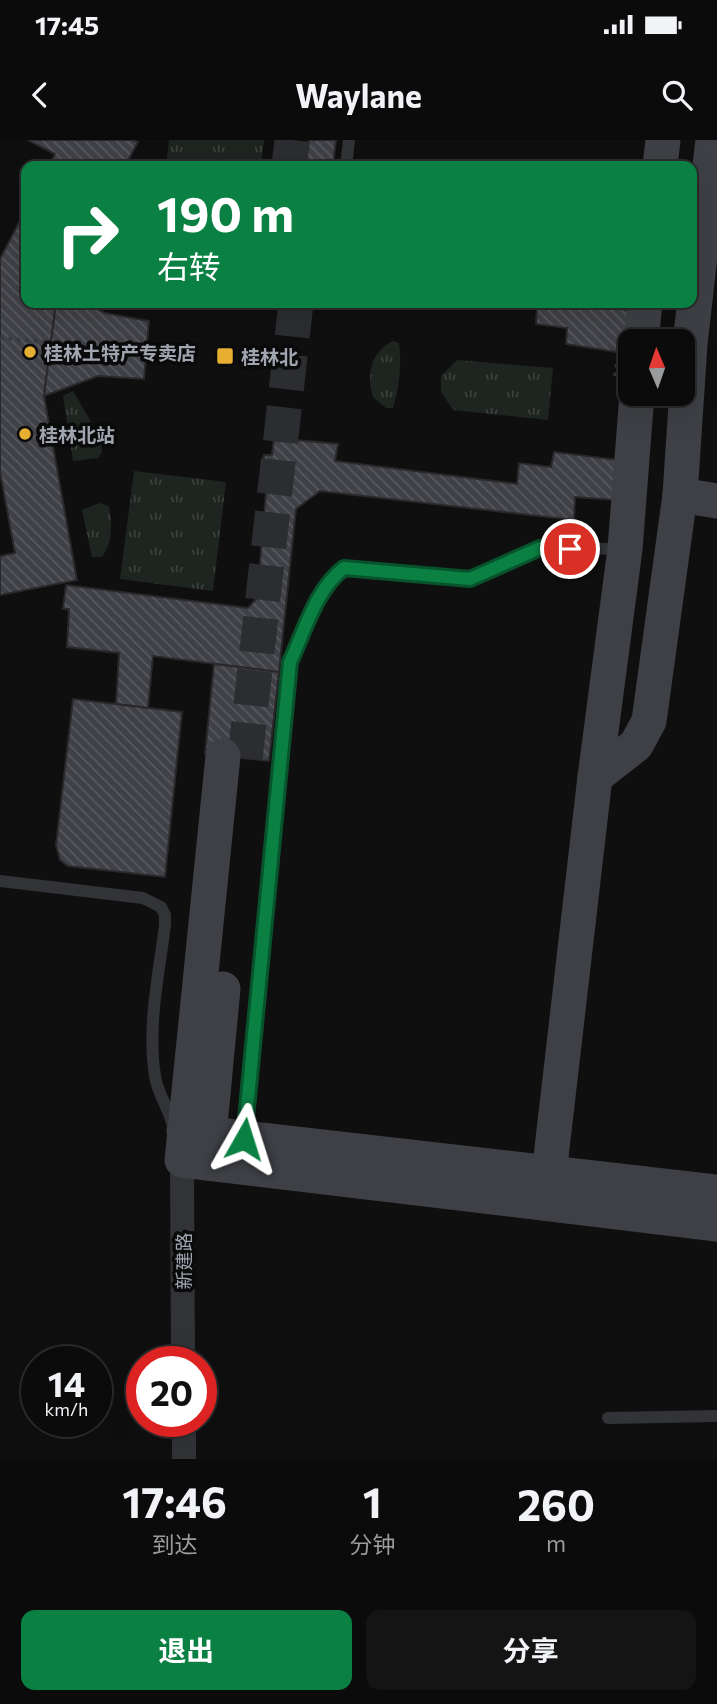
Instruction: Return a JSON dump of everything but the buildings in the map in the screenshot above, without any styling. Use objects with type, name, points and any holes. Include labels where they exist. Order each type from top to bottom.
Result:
[{"type":"main road","points":[[661,161],[663,140]]},
{"type":"main road","points":[[595,777],[636,745],[649,721],[704,345],[713,140]]},
{"type":"main road","points":[[642,329],[644,308]]},
{"type":"main road","points":[[547,1189],[595,777],[625,549],[636,406]]},
{"type":"main road","points":[[680,495],[717,501]]},
{"type":"main road","points":[[196,1147],[234,757]]},
{"type":"main road","points":[[196,1147],[244,1139],[547,1189],[717,1224]]},
{"type":"main road","points":[[196,1147],[547,1189],[717,1192]]},
{"type":"street","name":"新建路","points":[[184,1346],[196,1147]]},
{"type":"street","points":[[184,1437],[184,1459]]},
{"type":"lane","points":[[347,161],[349,140]]},
{"type":"lane","points":[[244,1139],[290,662],[327,584],[344,568],[470,579],[540,548],[625,549]]},
{"type":"lane","points":[[0,881],[143,898],[162,907],[165,925],[152,1040],[155,1079],[169,1109],[196,1147]]},
{"type":"lane","points":[[608,1418],[717,1416]]},
{"type":"path","points":[[0,338],[146,350]]},
{"type":"green space","points":[[169,140],[264,140],[262,161],[167,161]]},
{"type":"green space","points":[[393,341],[399,343],[399,376],[393,408],[386,408],[373,397],[370,372],[375,357]]},
{"type":"green space","points":[[457,360],[553,368],[548,420],[453,410],[441,392],[441,376]]},
{"type":"green space","points":[[73,391],[101,439],[102,453],[98,458],[73,461],[63,396]]},
{"type":"green space","points":[[134,471],[226,482],[213,591],[120,579]]},
{"type":"green space","points":[[99,503],[109,506],[111,533],[102,557],[92,557],[82,510]]},
{"type":"tunnel","points":[[290,161],[292,140]]},
{"type":"tunnel","points":[[245,758],[295,308]]},
{"type":"place","name":"桂林土特产专卖店","points":[[30,352]]},
{"type":"place","name":"桂林北","points":[[225,356]]},
{"type":"place","name":"桂林北站","points":[[25,434]]},
{"type":"route","points":[[244,1139],[290,662],[323,591],[332,578],[344,568],[470,579],[540,548],[570,549]]}]
